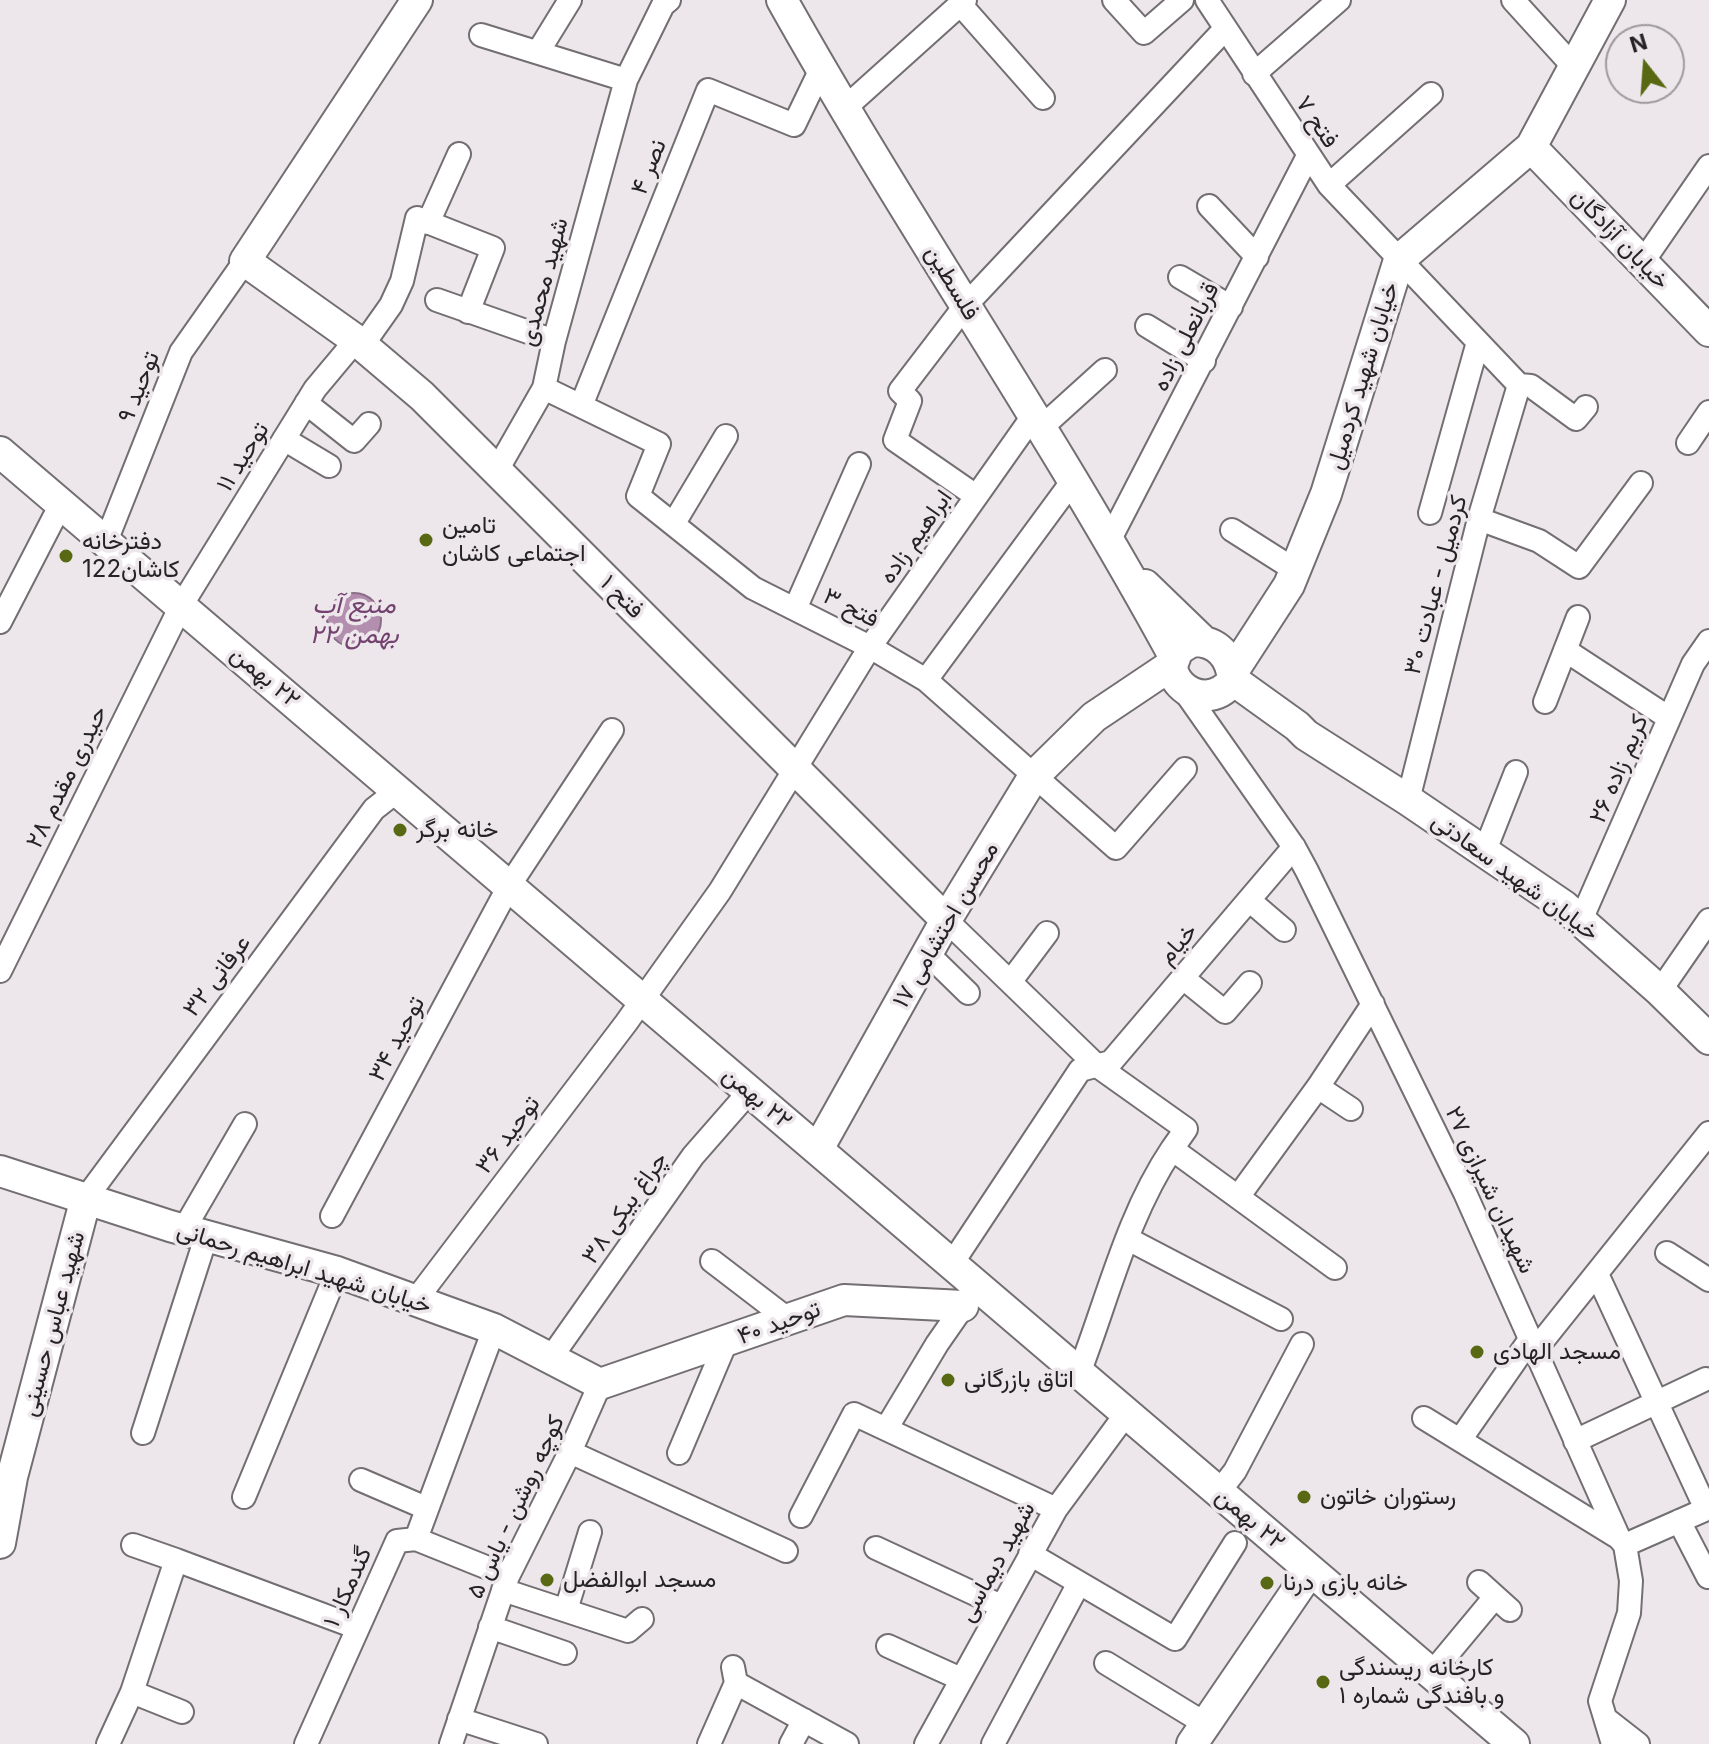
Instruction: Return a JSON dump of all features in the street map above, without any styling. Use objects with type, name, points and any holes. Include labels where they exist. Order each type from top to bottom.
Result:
[{"type":"street","points":[[245,261],[417,0]]},
{"type":"street","points":[[538,52],[570,0]]},
{"type":"street","name":"شهید محمدی","points":[[496,472],[544,388],[554,341],[624,89],[663,5],[669,0]]},
{"type":"street","name":"فلسطین","points":[[782,0],[965,306],[1074,479],[1177,670]]},
{"type":"street","points":[[1114,0],[1144,33],[1182,0]]},
{"type":"street","name":"فتح ۷","points":[[1207,0],[1329,185],[1519,385],[1531,386],[1581,413]]},
{"type":"street","points":[[1254,74],[1339,0]]},
{"type":"street","points":[[1513,0],[1573,66]]},
{"type":"street","name":"خیابان شهید کردمیل","points":[[1292,578],[1326,494],[1399,260],[1531,147],[1610,0]]},
{"type":"street","points":[[846,107],[963,2],[1043,98]]},
{"type":"street","points":[[976,496],[895,440],[910,401],[900,391],[965,306],[1225,29]]},
{"type":"street","points":[[481,35],[538,52],[624,89]]},
{"type":"street","name":"نصر ۴","points":[[581,406],[708,90],[794,125],[821,69]]},
{"type":"street","points":[[1329,185],[1431,94]]},
{"type":"street","name":"خیابان آزادگان","points":[[1531,147],[1709,331]]},
{"type":"street","points":[[459,154],[428,223],[493,248],[468,312]]},
{"type":"street","name":"قربانعلی زاده","points":[[1116,552],[1204,361],[1308,156]]},
{"type":"street","points":[[1642,263],[1709,166]]},
{"type":"street","points":[[1209,206],[1257,257]]},
{"type":"street","name":"توحید ۱۱","points":[[181,606],[306,403],[391,305],[402,281],[417,218],[428,223]]},
{"type":"street","name":"فتح ۱","points":[[245,261],[359,343],[422,396],[946,920]]},
{"type":"street","name":"توحید ۹","points":[[105,544],[181,352],[245,261]]},
{"type":"street","points":[[1180,277],[1231,307]]},
{"type":"street","points":[[437,300],[554,341]]},
{"type":"street","points":[[1147,326],[1204,361]]},
{"type":"street","points":[[1430,513],[1478,342]]},
{"type":"street","name":"ابراهیم زاده","points":[[795,769],[870,647],[976,496],[1038,422],[1105,370]]},
{"type":"street","name":"کردمیل - عبادت ۳۰","points":[[1408,800],[1479,519],[1519,385]]},
{"type":"street","points":[[544,388],[581,406]]},
{"type":"street","points":[[306,403],[354,441],[369,424]]},
{"type":"street","name":"فتح ۳","points":[[581,406],[659,444],[638,496],[753,588],[870,647],[926,680],[1116,848],[1185,769]]},
{"type":"street","points":[[1688,443],[1709,412]]},
{"type":"street","points":[[674,523],[726,436]]},
{"type":"street","points":[[284,439],[329,466]]},
{"type":"street","name":"٢٢ بهمن","points":[[0,452],[818,1149],[951,1265],[970,1297],[1079,1373],[1514,1744]]},
{"type":"street","points":[[795,609],[859,464]]},
{"type":"street","points":[[926,680],[1074,479]]},
{"type":"street","points":[[1479,519],[1539,541],[1579,567],[1641,483]]},
{"type":"street","points":[[0,622],[61,504]]},
{"type":"street","points":[[1232,530],[1292,578]]},
{"type":"street","points":[[1116,552],[1226,657],[1228,681]]},
{"type":"street","points":[[1292,578],[1228,681],[1200,694],[1177,670],[1186,644],[1235,635],[1255,621],[1292,578]]},
{"type":"street","name":"حیدری مقدم ۲۸","points":[[0,971],[181,606]]},
{"type":"street","points":[[1545,702],[1578,617]]},
{"type":"street","name":"کریم زاده ۲۶","points":[[1581,920],[1693,664],[1709,641]]},
{"type":"street","points":[[1565,650],[1669,718]]},
{"type":"street","name":"محسن احتشامی ۱۷","points":[[818,1149],[946,920],[1034,776],[1094,717],[1140,698],[1177,670]]},
{"type":"street","name":"شهیدان شیرازی ۲۷","points":[[1177,670],[1294,847],[1465,1193],[1622,1542],[1631,1581],[1629,1613],[1600,1701],[1613,1744]]},
{"type":"street","name":"خیابان شهید سعادتی","points":[[1228,681],[1265,721],[1306,735],[1408,800],[1581,920],[1709,1039]]},
{"type":"street","name":"توحید ۳۴","points":[[332,1216],[509,886],[612,730]]},
{"type":"street","name":"توحید ۳۶","points":[[415,1301],[642,1001],[720,891],[795,769]]},
{"type":"street","points":[[1484,853],[1516,772]]},
{"type":"street","name":"عرفانی ۳۲","points":[[86,1198],[374,809],[397,791]]},
{"type":"street","name":"خیام","points":[[951,1265],[1080,1070],[1111,1062],[1294,847]]},
{"type":"street","points":[[1249,900],[1284,930]]},
{"type":"street","points":[[946,920],[1096,1065],[1186,1129],[1153,1178],[1079,1373]]},
{"type":"street","points":[[1660,991],[1709,920]]},
{"type":"street","points":[[1011,981],[1047,933]]},
{"type":"street","points":[[927,953],[968,993]]},
{"type":"street","points":[[1183,978],[1225,1012],[1250,983]]},
{"type":"street","points":[[1238,1197],[1318,1087],[1373,1004]]},
{"type":"street","points":[[1318,1087],[1351,1109]]},
{"type":"street","name":"چراغ بیکی ۳۸","points":[[550,1359],[693,1156],[749,1092]]},
{"type":"street","points":[[143,1433],[195,1232],[245,1124]]},
{"type":"street","points":[[1460,1440],[1533,1343],[1597,1274],[1704,1147]]},
{"type":"street","points":[[1172,1149],[1335,1268]]},
{"type":"street","name":"خیابان شهید ابراهیم رحمانی","points":[[0,1171],[195,1232],[337,1272],[494,1329],[600,1384]]},
{"type":"street","name":"شهید عباس حسینی","points":[[0,1543],[12,1477],[86,1198]]},
{"type":"street","points":[[1128,1239],[1281,1319]]},
{"type":"street","points":[[1667,1253],[1709,1280]]},
{"type":"street","points":[[712,1261],[789,1320]]},
{"type":"street","points":[[244,1497],[337,1272]]},
{"type":"street","points":[[1424,1418],[1622,1542],[1708,1509],[1597,1274]]},
{"type":"street","points":[[886,1429],[970,1297]]},
{"type":"street","name":"توحید ۴۰","points":[[600,1384],[844,1300],[970,1297]]},
{"type":"street","points":[[494,1329],[416,1539],[566,1610],[635,1625]]},
{"type":"street","points":[[679,1453],[726,1342]]},
{"type":"street","points":[[1218,1493],[1235,1471],[1276,1386],[1302,1344]]},
{"type":"street","points":[[1575,1441],[1706,1379]]},
{"type":"street","name":"کوچه روشن - یاس ۵","points":[[451,1744],[505,1583],[600,1384]]},
{"type":"street","points":[[801,1516],[854,1414],[1056,1509]]},
{"type":"street","name":"شهید دیماسی","points":[[926,1744],[1056,1509],[1126,1414]]},
{"type":"street","points":[[570,1452],[786,1551]]},
{"type":"street","points":[[361,1480],[426,1508]]},
{"type":"street","points":[[1679,1521],[1708,1577]]},
{"type":"street","points":[[566,1610],[590,1532]]},
{"type":"street","name":"گندمکار ۱","points":[[306,1744],[397,1541],[416,1539]]},
{"type":"street","points":[[1030,1554],[1175,1639],[1235,1543]]},
{"type":"street","points":[[133,1545],[358,1628]]},
{"type":"street","points":[[876,1548],[1001,1606]]},
{"type":"street","points":[[108,1744],[132,1692],[176,1560]]},
{"type":"street","points":[[1106,1663],[1198,1734],[1310,1571]]},
{"type":"street","points":[[993,1744],[1079,1583]]},
{"type":"street","points":[[1431,1674],[1495,1596]]},
{"type":"street","points":[[490,1627],[565,1653]]},
{"type":"street","points":[[888,1646],[961,1679]]},
{"type":"street","points":[[709,1744],[734,1675],[847,1744]]},
{"type":"street","points":[[132,1692],[182,1712]]},
{"type":"street","points":[[459,1719],[536,1744]]},
{"type":"street","points":[[1606,1719],[1638,1744]]},
{"type":"street","points":[[791,1744],[804,1720]]},
{"type":"water","name":"منبع آب ۲۲ بهمن","points":[[354,593],[373,601],[381,620],[373,639],[354,647],[335,639],[327,620],[335,601]]},
{"type":"place","name":"تامین اجتماعی کاشان","points":[[426,540]]},
{"type":"place","name":"دفترخانه 122کاشان","points":[[66,556]]},
{"type":"place","name":"خانه برگر","points":[[400,830]]},
{"type":"place","name":"مسجد الهادی","points":[[1477,1352]]},
{"type":"place","name":"اتاق بازرگانی","points":[[948,1380]]},
{"type":"place","name":"رستوران خاتون","points":[[1304,1497]]},
{"type":"place","name":"مسجد ابوالفضل","points":[[547,1580]]},
{"type":"place","name":"خانه بازی درنا","points":[[1267,1583]]},
{"type":"place","name":"کارخانه ریسندگی و بافندگی شماره ۱","points":[[1323,1682]]}]
